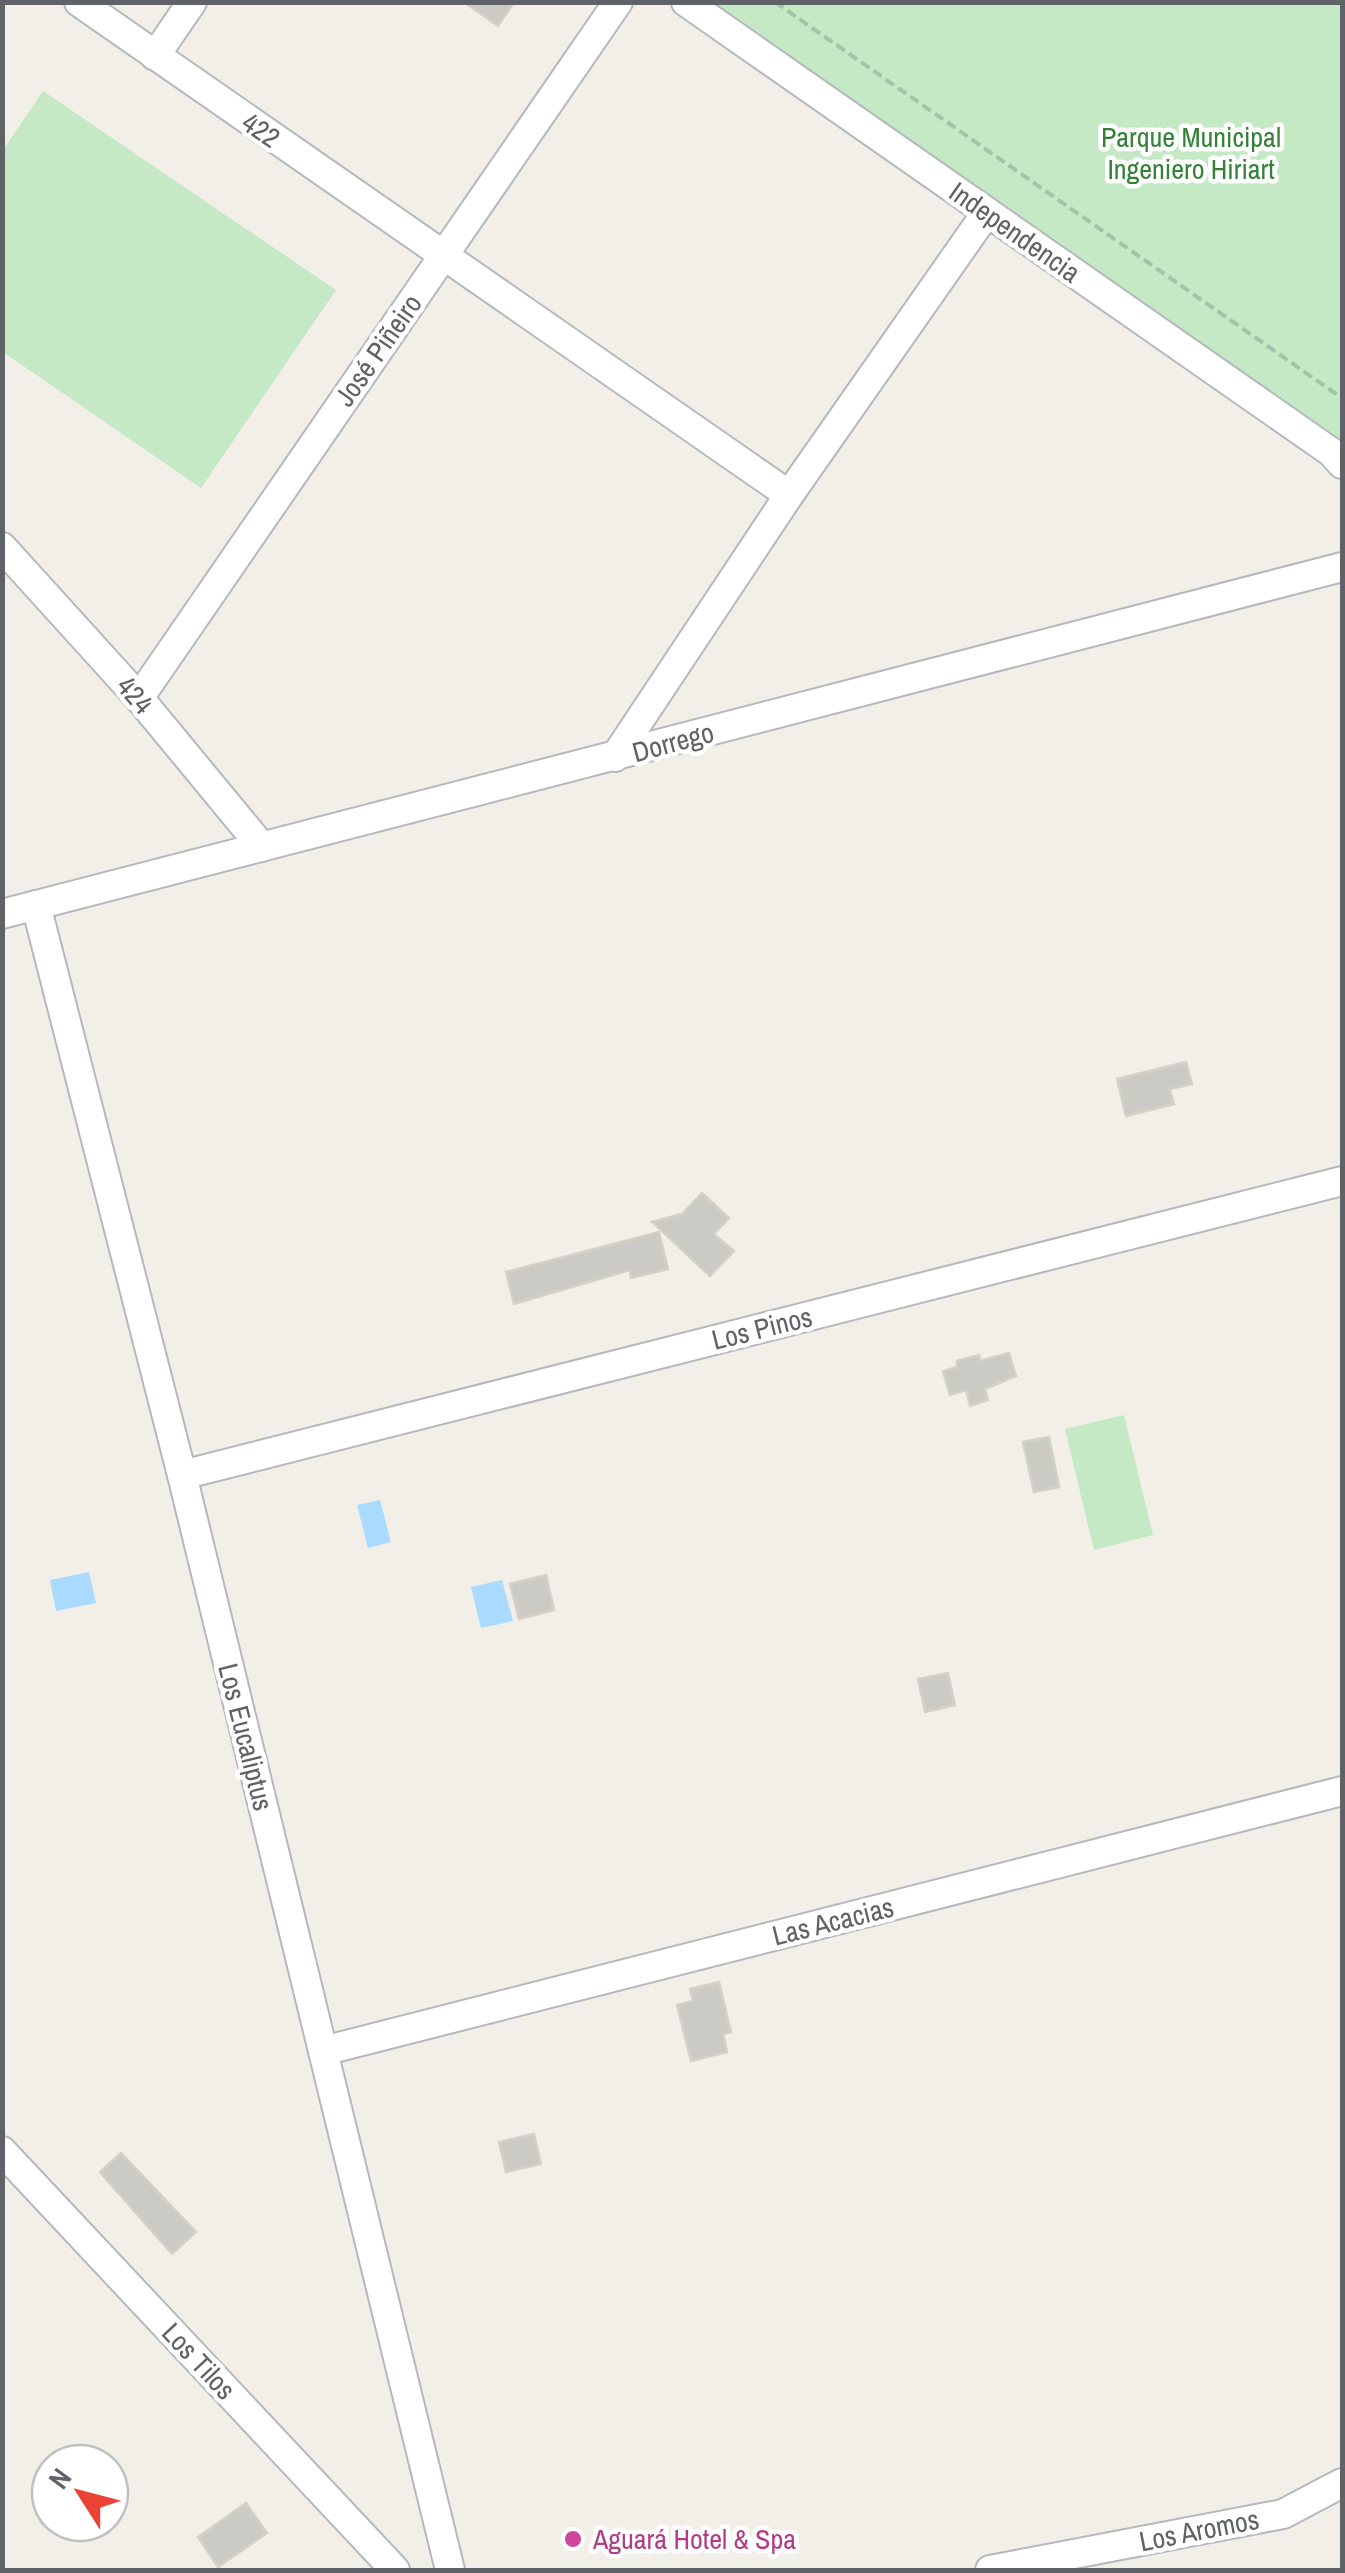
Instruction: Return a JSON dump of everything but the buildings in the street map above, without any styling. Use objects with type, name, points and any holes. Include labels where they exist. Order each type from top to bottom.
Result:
[{"type":"street","name":"422","points":[[79,2],[790,495]]},
{"type":"street","points":[[155,56],[192,2]]},
{"type":"street","name":"José Piñeiro","points":[[138,698],[618,2]]},
{"type":"street","name":"Independencia","points":[[686,2],[1332,452],[1342,464]]},
{"type":"street","points":[[615,757],[986,212]]},
{"type":"street","name":"424","points":[[2,548],[138,698],[262,847]]},
{"type":"street","name":"Dorrego","points":[[2,914],[1342,568]]},
{"type":"street","name":"Los Eucaliptus","points":[[36,905],[182,1475],[450,2570]]},
{"type":"street","name":"Los Pinos","points":[[182,1475],[1342,1181]]},
{"type":"street","name":"Las Acacias","points":[[323,2051],[1342,1791]]},
{"type":"street","name":"Los Tilos","points":[[2,2151],[395,2570]]},
{"type":"street","name":"Los Aromos","points":[[990,2570],[1283,2514],[1342,2483]]},
{"type":"path","points":[[776,2],[1342,398]]},
{"type":"green space","name":"Parque Municipal Ingeniero Hiriart","points":[[711,3],[1342,3],[1342,444]]},
{"type":"green space","points":[[43,91],[336,290],[201,488],[3,352],[3,150]]},
{"type":"green space","points":[[1124,1415],[1153,1535],[1094,1550],[1065,1429]]},
{"type":"water","points":[[380,1500],[391,1542],[368,1548],[357,1505]]},
{"type":"water","points":[[89,1572],[96,1603],[56,1611],[50,1580]]},
{"type":"water","points":[[502,1580],[513,1621],[481,1628],[471,1587]]},
{"type":"place","name":"Aguará Hotel & Spa","points":[[573,2539]]}]
